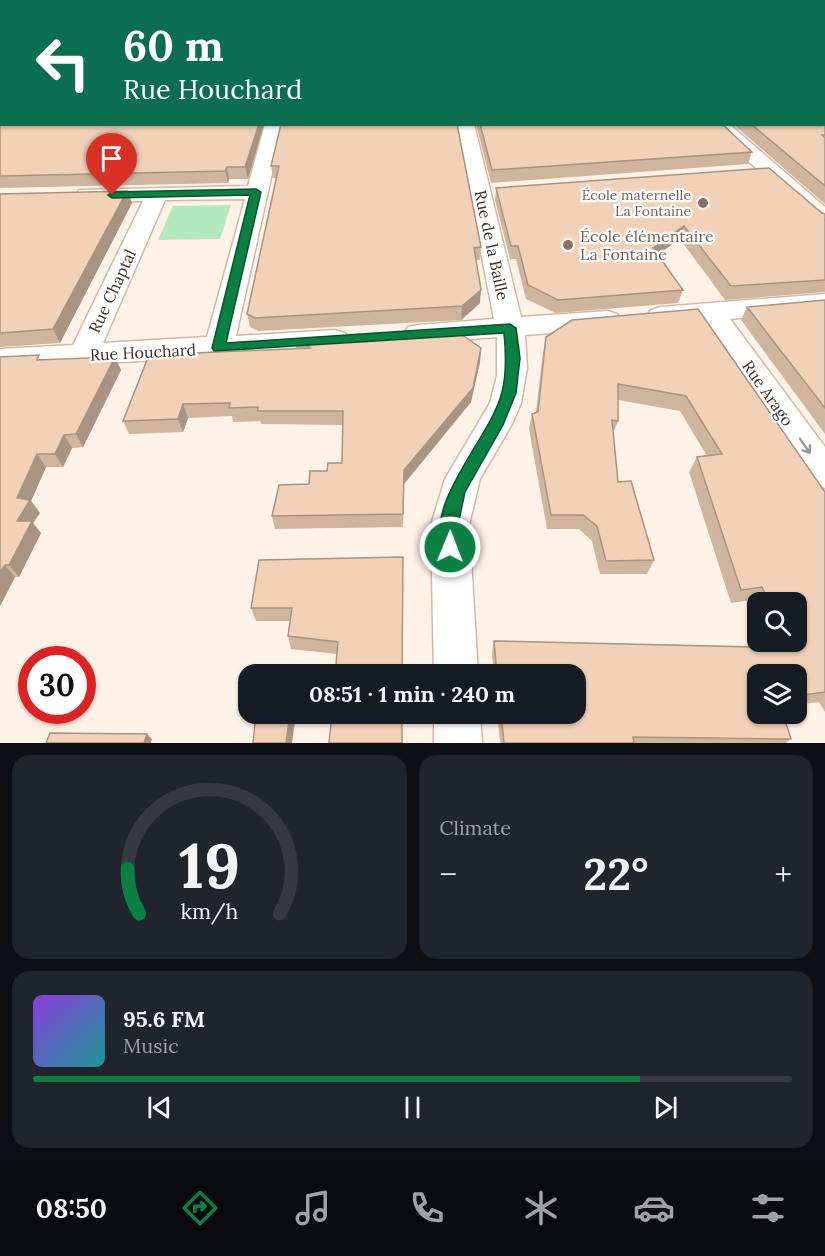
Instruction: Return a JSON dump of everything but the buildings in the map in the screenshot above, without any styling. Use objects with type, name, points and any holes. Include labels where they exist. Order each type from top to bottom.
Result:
[{"type":"street","points":[[219,348],[273,126]]},
{"type":"street","name":"Rue de la Baille","points":[[456,664],[450,525],[457,491],[496,425],[509,393],[514,358],[491,191],[466,126]]},
{"type":"street","points":[[719,126],[825,219]]},
{"type":"street","points":[[739,173],[770,171]]},
{"type":"street","points":[[68,196],[256,192]]},
{"type":"street","name":"Rue Chaptal","points":[[83,355],[158,194]]},
{"type":"street","points":[[393,336],[825,302]]},
{"type":"street","name":"Rue Arago","points":[[711,312],[825,474]]},
{"type":"street","name":"Rue Houchard","points":[[0,359],[219,348],[358,338]]},
{"type":"street","points":[[457,724],[458,743]]},
{"type":"green space","points":[[231,205],[220,239],[158,240],[173,206]]},
{"type":"place","name":"École maternelle La Fontaine","points":[[703,203]]},
{"type":"place","name":"École élémentaire La Fontaine","points":[[568,245]]},
{"type":"route","points":[[112,195],[256,192],[219,348],[510,328],[514,358],[509,393],[496,425],[457,491],[450,525],[450,547]]}]
